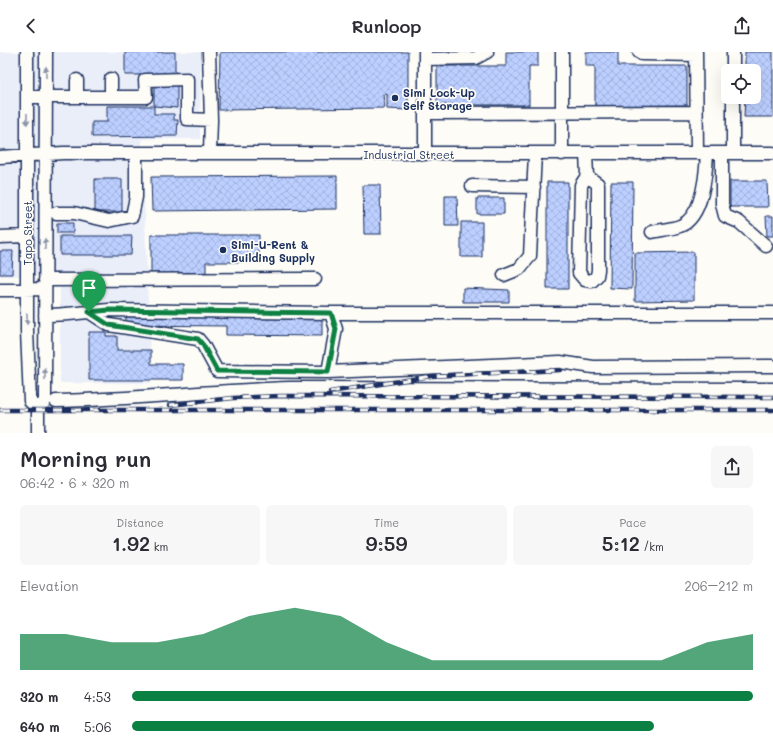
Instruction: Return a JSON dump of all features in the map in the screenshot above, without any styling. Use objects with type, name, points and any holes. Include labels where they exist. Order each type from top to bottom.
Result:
[{"type":"street","name":"Tapo Street","points":[[27,52],[27,289],[30,401],[38,410]]},
{"type":"street","name":"Tapo Street","points":[[38,433],[38,410],[45,401],[46,52]]},
{"type":"street","points":[[209,52],[211,120],[210,152]]},
{"type":"street","points":[[425,154],[425,55],[476,58],[487,52]]},
{"type":"street","points":[[562,52],[562,154]]},
{"type":"street","points":[[639,52],[642,54],[696,53],[696,112],[706,169],[701,198],[693,216],[681,226],[652,232]]},
{"type":"street","points":[[733,52],[733,64]]},
{"type":"street","points":[[111,79],[111,97]]},
{"type":"street","points":[[27,97],[146,97],[146,80],[187,79],[187,119],[211,120]]},
{"type":"street","points":[[77,80],[77,97]]},
{"type":"street","points":[[732,104],[722,204],[725,216],[739,222],[766,246]]},
{"type":"street","points":[[425,113],[696,112]]},
{"type":"street","name":"Industrial Street","points":[[0,157],[210,152],[425,154],[773,153]]},
{"type":"street","points":[[56,213],[74,213],[109,221],[132,216],[136,197],[136,153]]},
{"type":"street","points":[[586,153],[588,176],[598,184],[598,270],[597,276],[592,281],[585,280],[579,273],[580,185],[588,176]]},
{"type":"street","points":[[504,275],[519,269],[530,256],[536,154]]},
{"type":"street","points":[[472,186],[534,187]]},
{"type":"street","points":[[0,237],[27,236]]},
{"type":"street","points":[[0,290],[27,289],[45,284],[315,279]]},
{"type":"street","points":[[45,315],[109,310],[331,313],[773,313]]},
{"type":"street","points":[[89,312],[109,325],[198,339],[203,345],[217,371],[328,372],[560,362],[593,367],[773,366]]},
{"type":"street","points":[[328,372],[336,329],[331,313]]},
{"type":"street","points":[[56,401],[109,400],[241,390],[290,388],[773,389]]},
{"type":"shaded area","points":[[0,52],[201,52],[200,139],[142,139],[151,383],[60,383],[60,276],[0,276]]},
{"type":"building","points":[[125,52],[175,52],[175,75],[125,75]]},
{"type":"building","points":[[220,52],[408,52],[408,110],[387,109],[387,94],[383,95],[385,108],[219,110]]},
{"type":"building","points":[[506,52],[538,52],[538,66],[529,66],[529,105],[437,105],[437,66],[506,66]]},
{"type":"building","points":[[586,52],[618,52],[618,66],[687,66],[687,105],[595,106],[595,66],[586,66]]},
{"type":"building","points":[[745,52],[773,52],[773,117],[744,117],[745,104],[761,104],[761,64],[745,64]]},
{"type":"building","points":[[154,84],[177,84],[177,108],[154,106]]},
{"type":"building","points":[[107,106],[154,106],[154,114],[174,114],[174,120],[178,120],[177,136],[92,137],[92,122],[107,122]]},
{"type":"building","points":[[337,176],[337,209],[152,211],[151,177]]},
{"type":"building","points":[[95,179],[122,179],[122,212],[95,212]]},
{"type":"building","points":[[730,181],[767,181],[768,207],[730,207]]},
{"type":"building","points":[[547,182],[568,182],[568,289],[547,289]]},
{"type":"building","points":[[611,182],[633,182],[632,289],[610,288]]},
{"type":"building","points":[[363,185],[380,185],[381,234],[364,234]]},
{"type":"building","points":[[445,196],[457,196],[458,226],[445,226]]},
{"type":"building","points":[[477,198],[504,198],[504,214],[477,214]]},
{"type":"building","points":[[766,216],[773,216],[773,236],[767,236]]},
{"type":"building","points":[[461,222],[482,222],[482,257],[461,257]]},
{"type":"building","points":[[57,223],[73,223],[73,233],[57,233]]},
{"type":"building","points":[[151,235],[259,235],[259,262],[206,262],[206,275],[151,275]]},
{"type":"building","points":[[60,236],[132,236],[131,255],[60,255]]},
{"type":"building","points":[[0,251],[13,251],[12,274],[0,274]]},
{"type":"building","points":[[694,252],[694,300],[635,301],[635,253]]},
{"type":"building","points":[[463,288],[509,290],[509,302],[463,302]]},
{"type":"building","points":[[126,317],[322,318],[322,336],[226,335],[226,326],[126,325]]},
{"type":"building","points":[[89,332],[106,332],[106,336],[117,336],[117,350],[151,350],[151,364],[183,364],[183,380],[89,380]]},
{"type":"railway","points":[[330,392],[431,376],[560,370]]},
{"type":"railway","points":[[170,405],[233,398],[280,396],[773,397]]},
{"type":"railway","points":[[0,410],[773,410]]},
{"type":"place","name":"Simi Lock-Up Self Storage","points":[[395,98]]},
{"type":"place","name":"Simi-U-Rent & Building Supply","points":[[223,250]]},
{"type":"route","points":[[109,310],[331,313],[336,329],[328,372],[217,371],[203,345],[198,339],[109,325],[89,312],[109,310]]}]
